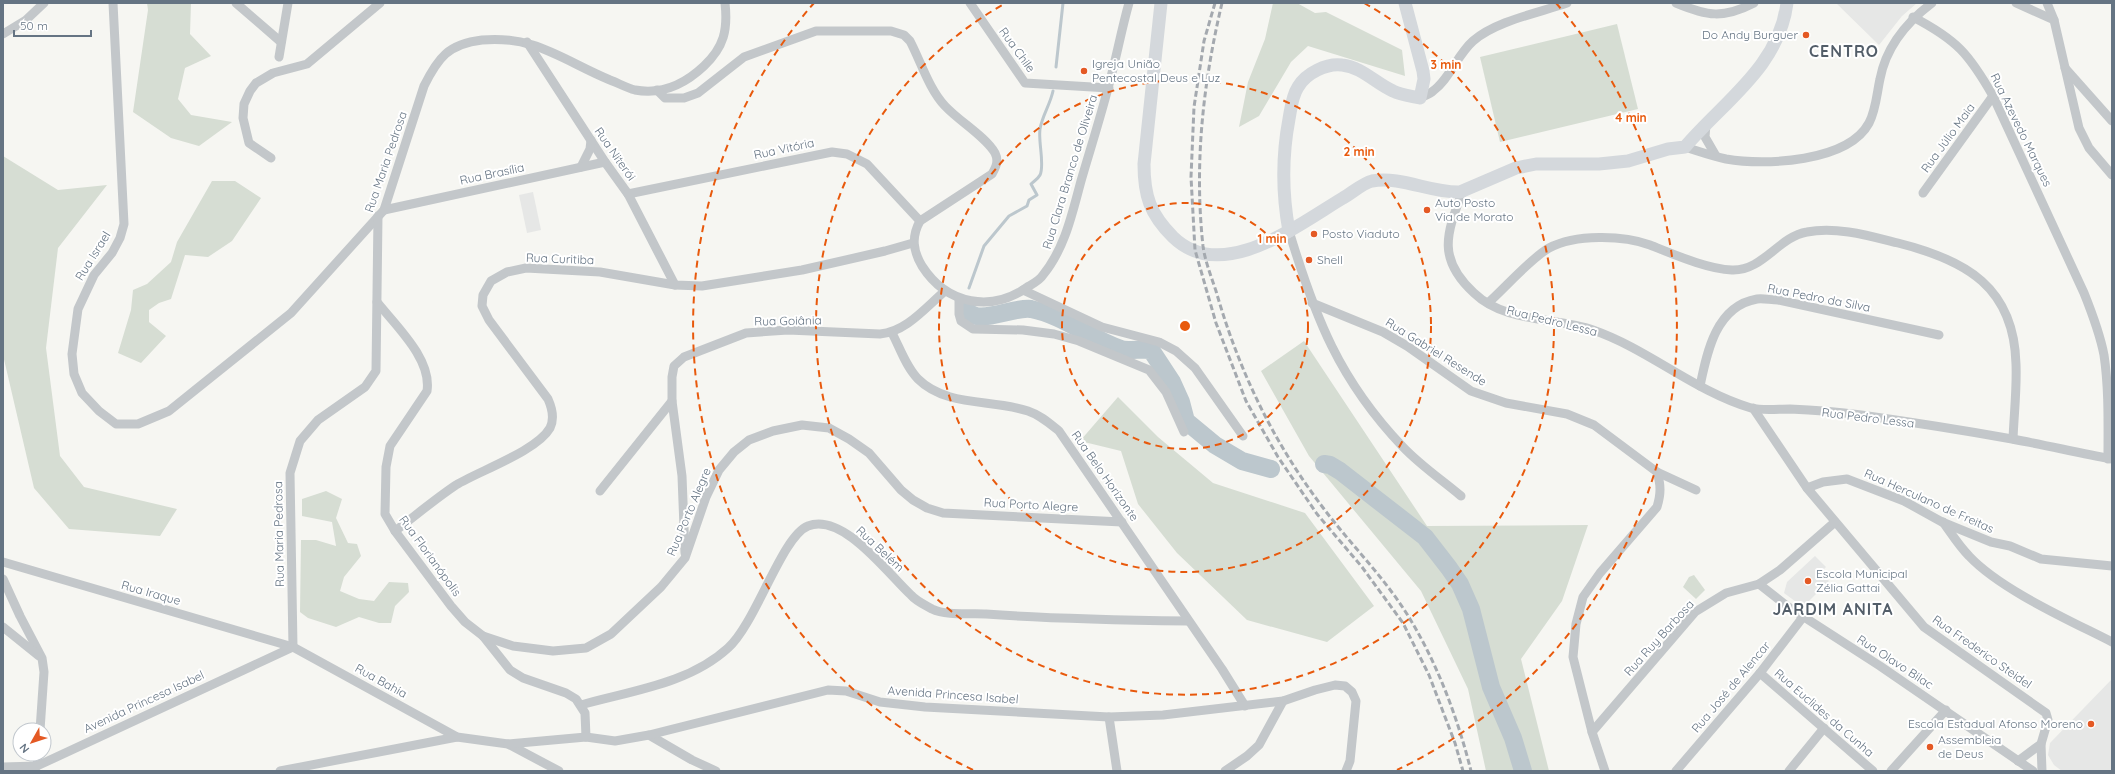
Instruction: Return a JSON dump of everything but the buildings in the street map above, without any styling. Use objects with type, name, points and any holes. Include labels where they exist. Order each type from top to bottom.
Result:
[{"type":"main road","points":[[1161,3],[1144,164],[1144,185],[1149,205],[1162,225],[1178,241],[1193,250],[1226,255],[1247,251],[1289,231],[1372,181],[1401,181],[1450,192],[1463,190],[1516,168],[1536,164],[1599,164],[1628,161],[1668,149],[1685,147],[1706,123],[1733,99],[1755,75],[1773,47],[1782,27],[1787,3]]},
{"type":"main road","points":[[1289,231],[1283,194],[1284,143],[1293,97],[1298,86],[1306,77],[1324,67],[1340,64],[1354,67],[1393,91],[1420,98],[1424,71],[1405,3]]},
{"type":"street","points":[[3,34],[26,20],[44,3]]},
{"type":"street","name":"Rua Israel","points":[[113,3],[124,224],[120,238],[112,253],[94,275],[78,309],[72,354],[74,374],[82,394],[99,411],[116,424],[138,424],[169,411],[291,313],[381,213]]},
{"type":"street","points":[[236,3],[281,42]]},
{"type":"street","points":[[279,57],[288,3]]},
{"type":"street","points":[[271,158],[249,143],[243,118],[244,104],[250,91],[265,77],[279,71],[307,64],[380,3]]},
{"type":"street","name":"Rua Maria Pedrosa","points":[[293,647],[290,473],[300,442],[318,420],[365,387],[376,371],[381,213],[424,86],[439,59],[446,51],[469,42],[498,38],[527,42],[562,56],[593,73],[635,90],[657,90],[690,80],[719,48],[725,32],[725,3]]},
{"type":"street","name":"Rua Chile","points":[[970,3],[1025,83],[1109,88]]},
{"type":"street","name":"Rua Clara Branco de Oliveira","points":[[913,243],[919,261],[929,276],[944,291],[959,298],[983,302],[1010,297],[1024,290],[1042,277],[1056,258],[1066,234],[1109,88],[1128,3]]},
{"type":"street","points":[[1420,98],[1434,91],[1444,80],[1462,51],[1475,39],[1494,28],[1567,3]]},
{"type":"street","points":[[1676,3],[1700,13],[1722,15],[1742,9],[1754,3]]},
{"type":"street","points":[[1685,147],[1716,156],[1744,161],[1784,161],[1821,155],[1854,140],[1863,132],[1870,122],[1883,63],[1891,48],[1914,17],[1932,3]]},
{"type":"street","points":[[2016,3],[2054,20]]},
{"type":"street","points":[[2047,3],[2054,20],[2079,128],[2089,148],[2112,176]]},
{"type":"street","name":"Rua Azevedo Marques","points":[[1914,17],[1935,29],[1962,48],[1976,68],[1993,96],[2084,293],[2094,317],[2103,354],[2108,394],[2110,459]]},
{"type":"street","points":[[657,90],[665,98],[684,98],[698,93],[744,56],[816,31],[874,30],[891,31],[904,35],[910,41],[935,93],[945,106],[989,146],[996,155],[997,164],[992,174],[987,178],[920,221],[914,231],[913,243]]},
{"type":"street","name":"Rua Niterói","points":[[527,42],[605,162],[628,194],[675,285]]},
{"type":"street","points":[[2064,67],[2112,121]]},
{"type":"street","name":"Rua Júlio Maia","points":[[1923,193],[1993,96]]},
{"type":"street","points":[[1706,123],[1705,137],[1716,156]]},
{"type":"street","points":[[582,167],[590,149],[591,140]]},
{"type":"street","name":"Rua Vitória","points":[[628,194],[832,152],[847,154],[867,164],[920,221]]},
{"type":"street","name":"Rua Brasília","points":[[381,213],[605,162]]},
{"type":"street","name":"Rua Pedro Lessa","points":[[1463,190],[1451,223],[1447,242],[1450,260],[1463,280],[1475,294],[1488,303],[1513,314],[1562,322],[1612,336],[1700,386],[1752,408],[1858,415],[2013,439],[2110,459]]},
{"type":"street","points":[[1488,303],[1548,248],[1585,238],[1623,238],[1648,244],[1682,258],[1732,270],[1750,267],[1763,259],[1787,239],[1806,232],[1826,230],[1858,234],[1916,248],[1942,256],[1964,267],[1980,278],[1994,292],[2007,319],[2016,363],[2013,439]]},
{"type":"street","points":[[1289,231],[1312,303],[1333,352],[1352,384],[1379,420],[1404,448],[1461,496]]},
{"type":"street","name":"Rua Curitiba","points":[[395,531],[454,486],[516,455],[538,440],[550,428],[553,414],[548,399],[490,320],[482,306],[483,295],[491,281],[507,272],[526,268],[600,272],[675,285],[702,286],[766,277],[885,251],[913,243]]},
{"type":"street","points":[[1024,290],[1102,327],[1159,342],[1176,351],[1195,368],[1243,436]]},
{"type":"street","points":[[892,333],[902,328],[944,291]]},
{"type":"street","points":[[959,298],[959,314],[961,321],[973,329],[1023,330],[1054,334],[1079,341],[1149,370],[1166,392],[1184,432]]},
{"type":"street","name":"Rua Pedro da Silva","points":[[1700,386],[1706,355],[1717,328],[1727,316],[1740,306],[1759,299],[1778,300],[1939,336]]},
{"type":"street","name":"Rua Florianópolis","points":[[377,302],[419,356],[427,370],[429,383],[427,391],[390,446],[386,467],[385,514],[395,531],[451,606],[465,622],[483,636],[510,670],[523,678],[566,693],[581,705]]},
{"type":"street","name":"Rua Gabriel Resende","points":[[1312,303],[1383,332],[1407,346],[1472,391],[1506,403],[1567,414],[1594,425],[1658,472],[1696,490]]},
{"type":"street","name":"Rua Goiânia","points":[[685,558],[682,476],[672,401],[672,377],[674,366],[684,356],[707,346],[746,334],[788,330],[880,334],[892,333]]},
{"type":"street","name":"Rua Belo Horizonte","points":[[892,333],[917,377],[929,388],[948,397],[1004,405],[1029,411],[1043,418],[1059,431],[1222,669],[1245,706]]},
{"type":"street","points":[[600,491],[672,401]]},
{"type":"street","name":"Rua Frederico Steidel","points":[[1752,408],[1807,488],[1834,522],[1924,626],[2046,713],[2048,726],[2041,744],[2042,771]]},
{"type":"street","name":"Rua Porto Alegre","points":[[483,636],[514,646],[553,651],[586,648],[611,634],[661,588],[685,558],[706,497],[719,470],[734,452],[750,440],[773,431],[802,425],[829,428],[849,439],[870,453],[901,490],[927,508],[943,513],[1122,522]]},
{"type":"street","points":[[1605,771],[1592,732],[1573,657],[1576,624],[1583,597],[1600,573],[1657,507],[1660,497],[1661,484],[1658,472]]},
{"type":"street","name":"Rua Herculano de Freitas","points":[[1807,488],[1823,482],[1847,479],[1904,501],[1942,522],[1991,542],[2010,546],[2040,559],[2112,566]]},
{"type":"street","name":"Rua Ruy Barbosa","points":[[1592,732],[1695,612],[1726,593],[1759,584],[1780,570],[1834,522]]},
{"type":"street","points":[[1942,522],[1969,556],[1988,573],[2013,589],[2112,642]]},
{"type":"street","name":"Rua Belém","points":[[581,705],[683,676],[706,664],[728,648],[744,630],[794,538],[807,526],[824,523],[853,538],[912,597],[934,610],[1070,620],[1188,621]]},
{"type":"street","name":"Rua Iraque","points":[[3,562],[293,647]]},
{"type":"street","points":[[3,579],[42,658],[44,672],[41,722]]},
{"type":"street","name":"Rua Olavo Bilac","points":[[1759,584],[1803,616],[1946,710],[2033,771]]},
{"type":"street","name":"Rua José de Alencar","points":[[1676,771],[1760,673],[1803,616]]},
{"type":"street","points":[[3,627],[42,658]]},
{"type":"street","name":"Rua Bahia","points":[[293,647],[457,737]]},
{"type":"street","name":"Avenida Princesa Isabel","points":[[3,767],[37,766],[293,647]]},
{"type":"street","name":"Rua Euclides da Cunha","points":[[1760,673],[1873,771]]},
{"type":"street","name":"Avenida Princesa Isabel","points":[[508,744],[586,737],[615,741],[649,736],[828,690],[846,691],[880,702],[925,707],[1109,717],[1163,715],[1283,702],[1315,690],[1335,685],[1345,686],[1352,692],[1356,701],[1350,761],[1346,771]]},
{"type":"street","points":[[1225,771],[1247,756],[1258,745],[1283,702]]},
{"type":"street","points":[[581,705],[585,713],[586,737]]},
{"type":"street","points":[[1891,771],[1946,710]]},
{"type":"street","points":[[1109,717],[1117,771]]},
{"type":"street","points":[[1793,770],[1824,728]]},
{"type":"street","points":[[649,736],[692,760],[716,771]]},
{"type":"street","name":"Rua Bahia","points":[[280,771],[457,737],[508,744],[559,771]]},
{"type":"street","points":[[2018,761],[2041,744]]},
{"type":"street","points":[[37,762],[37,766]]},
{"type":"shaded area","points":[[147,3],[191,3],[190,34],[211,56],[185,68],[178,99],[191,115],[232,122],[199,146],[171,138],[133,112],[148,10]]},
{"type":"shaded area","points":[[1273,3],[1297,3],[1315,13],[1326,12],[1402,50],[1405,76],[1308,46],[1291,62],[1259,116],[1239,127],[1248,82],[1265,39]]},
{"type":"shaded area","points":[[1836,3],[1917,3],[1902,16],[1879,45]]},
{"type":"shaded area","points":[[1617,24],[1638,109],[1500,142],[1480,57]]},
{"type":"shaded area","points":[[3,156],[58,190],[107,185],[58,248],[46,348],[60,456],[84,487],[177,509],[160,536],[69,529],[34,488],[3,355]]},
{"type":"shaded area","points":[[212,181],[235,181],[261,198],[232,241],[208,257],[185,255],[171,299],[159,303],[149,310],[149,322],[166,336],[141,363],[118,353],[131,310],[133,290],[147,284],[171,262],[177,242]]},
{"type":"shaded area","points":[[533,192],[541,230],[527,233],[519,195]]},
{"type":"shaded area","points":[[1304,341],[1427,526],[1588,525],[1562,601],[1521,659],[1549,771],[1486,771],[1468,689],[1421,591],[1309,456],[1261,371]]},
{"type":"shaded area","points":[[1118,397],[1158,437],[1213,483],[1305,513],[1374,606],[1327,642],[1247,620],[1177,553],[1138,504],[1121,451],[1080,441]]},
{"type":"shaded area","points":[[326,491],[342,499],[336,518],[348,543],[357,544],[361,556],[344,577],[340,591],[359,599],[374,601],[389,582],[408,583],[409,592],[395,606],[391,623],[379,623],[359,617],[336,627],[308,618],[300,612],[301,540],[316,540],[336,546],[332,522],[302,516],[302,499]]},
{"type":"shaded area","name":"Escola Municipal Zélia Gattai","points":[[1815,556],[1826,567],[1820,573],[1829,581],[1803,607],[1784,593],[1787,582]]},
{"type":"shaded area","points":[[1694,575],[1705,590],[1696,599],[1683,587],[1689,577]]},
{"type":"shaded area","name":"Escola Estadual Afonso Moreno","points":[[2112,679],[2112,771],[2062,771],[2054,765],[2048,755],[2050,743]]},
{"type":"waterway","points":[[1056,67],[1063,3]]},
{"type":"waterway","points":[[969,288],[984,246],[1009,216],[1027,206],[1029,200],[1037,195],[1031,184],[1037,179],[1041,171],[1042,159],[1040,129],[1053,91]]},
{"type":"waterway","points":[[966,308],[970,314],[977,316],[995,315],[1014,310],[1031,309],[1055,317],[1121,349],[1151,350],[1172,382],[1181,402],[1186,421],[1215,445],[1242,461],[1271,469]]},
{"type":"waterway","points":[[1324,464],[1330,465],[1340,471],[1425,537],[1460,584],[1471,609],[1491,687],[1513,738],[1523,771]]},
{"type":"railway","points":[[1215,3],[1204,41],[1194,107],[1191,177],[1195,250],[1216,323],[1246,401],[1278,457],[1317,514],[1362,567],[1403,623],[1429,675],[1455,743],[1463,771]]},
{"type":"railway","points":[[1222,3],[1215,33],[1205,93],[1200,154],[1200,215],[1204,252],[1225,321],[1247,377],[1273,432],[1306,484],[1324,509],[1380,576],[1401,604],[1430,655],[1453,712],[1471,771]]},
{"type":"place","name":"Do Andy Burguer","points":[[1806,35]]},
{"type":"place","name":"Igreja União Pentecostal Deus e Luz","points":[[1084,71]]},
{"type":"place","name":"Auto Posto Via de Morato","points":[[1427,210]]},
{"type":"place","name":"Posto Viaduto","points":[[1314,234]]},
{"type":"place","name":"Shell","points":[[1309,260]]},
{"type":"place","name":"Escola Municipal Zélia Gattai","points":[[1808,581]]},
{"type":"place","name":"Escola Estadual Afonso Moreno","points":[[2091,724]]},
{"type":"place","name":"Assembleia de Deus","points":[[1930,747]]},
{"type":"district","name":"CENTRO","points":[[1844,51]]},
{"type":"district","name":"JARDIM ANITA","points":[[1833,609]]}]
